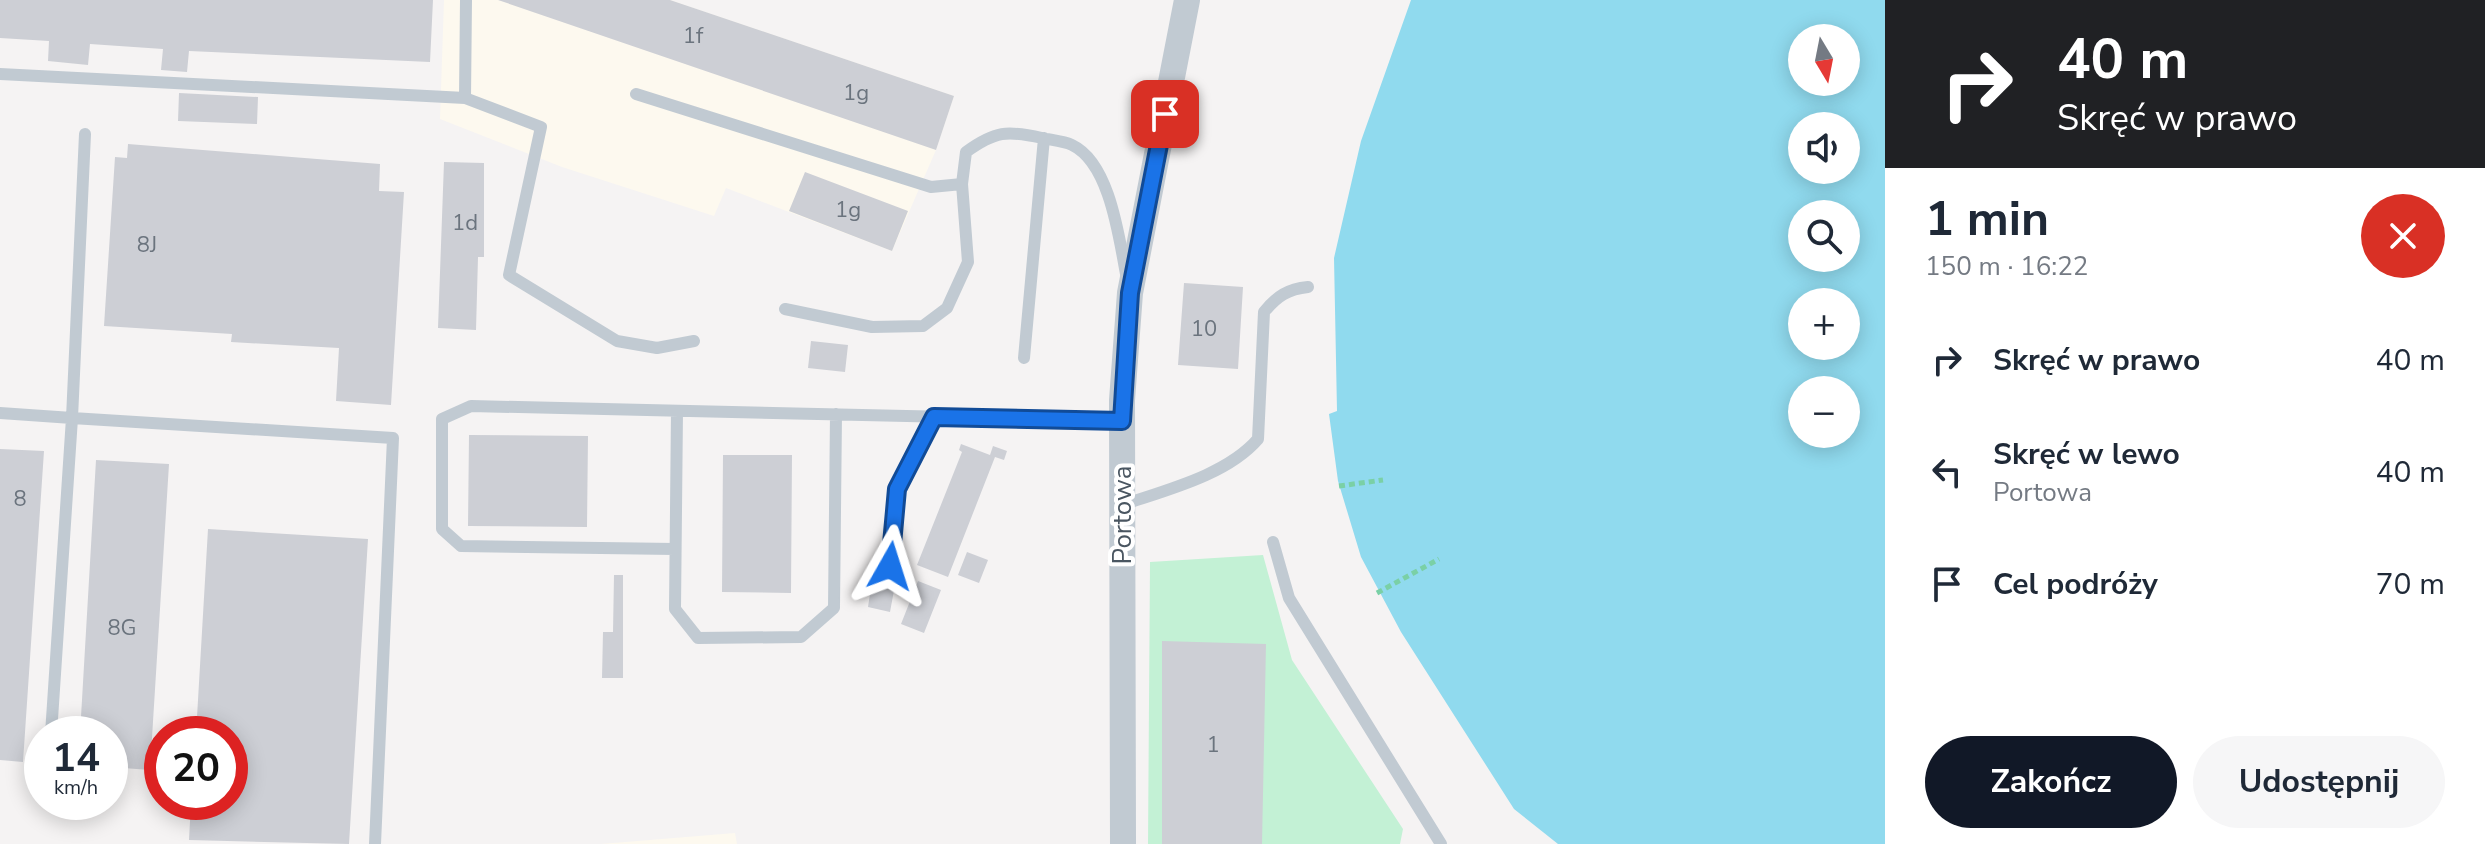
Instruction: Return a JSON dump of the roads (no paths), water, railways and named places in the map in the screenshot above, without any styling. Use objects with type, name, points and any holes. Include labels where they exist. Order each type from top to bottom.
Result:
[{"type":"street","name":"Portowa","points":[[1123,844],[1122,421],[1130,293],[1187,0]]},
{"type":"lane","points":[[465,98],[466,0]]},
{"type":"lane","points":[[0,74],[465,98],[541,127],[509,275],[617,341],[657,348],[694,341]]},
{"type":"lane","points":[[636,94],[931,187],[962,184]]},
{"type":"lane","points":[[785,309],[872,327],[923,326],[947,308],[968,262],[962,184],[966,152],[990,135],[1017,132],[1072,144],[1089,157],[1110,199],[1130,293]]},
{"type":"lane","points":[[52,716],[72,418],[85,134]]},
{"type":"lane","points":[[1024,358],[1044,138]]},
{"type":"lane","points":[[1122,505],[1162,491],[1247,452],[1258,439],[1264,312],[1275,298],[1291,289],[1308,287]]},
{"type":"lane","points":[[675,549],[461,546],[442,529],[442,419],[471,406],[1122,421]]},
{"type":"lane","points":[[677,411],[675,609],[698,638],[801,637],[834,608],[836,414]]},
{"type":"lane","points":[[0,413],[393,438],[375,844]]},
{"type":"lane","points":[[890,566],[897,489],[934,417]]},
{"type":"lane","points":[[1273,542],[1289,598],[1442,844]]},
{"type":"water","points":[[1411,0],[1885,0],[1885,844],[1558,844],[1514,809],[1401,632],[1361,557],[1338,481],[1329,414],[1337,411],[1334,258],[1361,141]]}]
